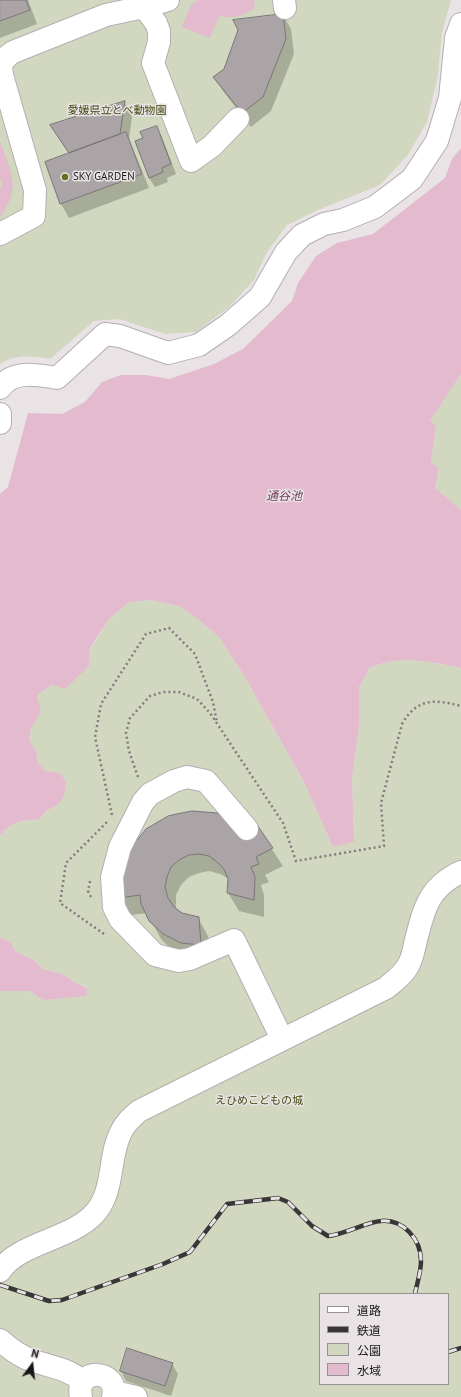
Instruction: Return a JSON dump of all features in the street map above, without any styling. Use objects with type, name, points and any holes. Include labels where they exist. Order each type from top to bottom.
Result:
[{"type":"lane","points":[[0,234],[34,216],[35,190],[2,76],[0,66],[5,58],[20,49],[106,15],[141,4],[168,0]]},
{"type":"lane","points":[[141,4],[156,23],[159,31],[159,42],[153,63],[191,161],[212,146],[238,120]]},
{"type":"lane","points":[[0,388],[3,384],[19,374],[57,378],[105,334],[120,336],[168,353],[199,346],[228,325],[260,297],[286,252],[302,235],[324,224],[343,220],[375,207],[412,179],[437,142],[450,98],[456,38],[461,24]]},
{"type":"lane","points":[[0,414],[0,423]]},
{"type":"lane","points":[[247,829],[206,781],[187,777],[174,781],[150,794],[143,802],[115,861],[112,877],[114,907],[120,919],[154,955],[166,959],[179,961],[190,960],[234,940],[282,1039]]},
{"type":"lane","points":[[0,1271],[3,1266],[19,1254],[84,1224],[96,1212],[108,1188],[116,1146],[121,1132],[138,1111],[386,988],[403,973],[409,964],[414,951],[426,904],[437,888],[461,872]]},
{"type":"lane","points":[[0,1340],[13,1351],[31,1360],[53,1365],[70,1372],[82,1389],[92,1375],[104,1376],[113,1384],[114,1395],[136,1397]]},
{"type":"path","points":[[108,933],[103,934],[60,903],[66,863],[113,816],[96,737],[101,704],[146,634],[169,628],[195,654],[213,702],[218,725]]},
{"type":"path","points":[[150,794],[138,778],[129,751],[126,733],[130,718],[150,696],[163,692],[179,692],[197,699],[218,725],[283,823],[296,861],[384,846],[381,803],[402,724],[408,713],[418,705],[432,701],[461,706]]},
{"type":"path","points":[[90,878],[88,891],[95,904]]},
{"type":"green space","name":"愛媛県立とべ動物園","points":[[0,0],[451,0],[442,33],[438,75],[427,122],[408,155],[380,185],[318,210],[287,225],[267,252],[254,280],[229,307],[196,332],[165,334],[119,319],[94,321],[50,359],[18,357],[0,364]]},
{"type":"green space","points":[[461,374],[461,510],[435,489],[439,469],[431,461],[436,427],[430,421]]},
{"type":"green space","name":"えひめこどもの城","points":[[150,600],[179,606],[219,637],[245,677],[304,782],[333,847],[354,842],[352,778],[359,727],[359,687],[370,667],[394,661],[416,660],[461,668],[461,1397],[0,1397],[0,991],[30,991],[43,1000],[87,987],[74,982],[65,975],[43,969],[34,960],[16,952],[11,943],[0,937],[0,835],[13,824],[18,822],[39,820],[46,811],[58,805],[59,773],[46,771],[38,763],[36,751],[29,740],[31,728],[40,712],[37,695],[52,685],[89,651],[110,618],[129,602]]},
{"type":"water","points":[[198,0],[255,0],[254,8],[242,15],[234,17],[219,16],[210,38],[182,27],[191,5]]},
{"type":"water","points":[[0,141],[11,171],[13,188],[7,206],[0,217],[0,190],[2,185],[0,178]]},
{"type":"water","name":"通谷池","points":[[461,148],[461,374],[430,421],[436,426],[431,461],[439,469],[435,488],[461,510],[461,668],[416,660],[394,661],[370,667],[359,687],[359,727],[352,778],[354,842],[333,847],[304,782],[245,677],[219,637],[179,606],[150,600],[129,602],[110,618],[89,651],[89,666],[65,689],[52,685],[37,695],[41,712],[31,728],[29,740],[36,751],[38,763],[46,771],[59,773],[66,781],[64,795],[58,805],[46,811],[39,820],[18,822],[13,824],[0,835],[0,494],[8,487],[28,413],[62,414],[85,402],[102,382],[121,375],[146,375],[169,379],[214,364],[243,349],[292,301],[298,283],[316,256],[337,243],[373,234],[445,178],[452,159]]},
{"type":"water","points":[[0,937],[11,943],[16,952],[34,960],[43,969],[65,975],[74,982],[87,988],[87,996],[43,1000],[30,991],[0,991]]},
{"type":"building","points":[[0,0],[26,0],[30,10],[0,21]]},
{"type":"building","points":[[283,14],[286,39],[263,97],[242,113],[213,77],[224,69],[238,30],[233,20]]},
{"type":"building","points":[[125,101],[120,134],[69,153],[50,125]]},
{"type":"building","points":[[157,126],[171,164],[162,168],[163,172],[149,178],[135,141],[143,138],[140,132]]},
{"type":"building","points":[[126,132],[142,174],[60,204],[45,162]]},
{"type":"building","points":[[192,811],[217,813],[237,822],[233,830],[244,839],[257,825],[273,848],[256,857],[259,864],[251,867],[255,877],[254,900],[227,893],[228,879],[224,869],[209,856],[199,854],[189,855],[179,860],[171,867],[165,887],[168,898],[174,907],[182,913],[199,917],[201,945],[181,943],[163,934],[149,921],[141,904],[140,895],[120,898],[121,872],[130,849],[146,829],[168,816]]},
{"type":"building","points":[[127,1348],[173,1363],[165,1386],[120,1371]]},
{"type":"railway","points":[[0,1285],[49,1301],[62,1300],[163,1264],[190,1252],[227,1204],[278,1198],[288,1202],[312,1226],[328,1236],[342,1233],[369,1223],[381,1221],[397,1223],[403,1227],[414,1238],[420,1253],[421,1261],[415,1293]]},
{"type":"railway","points":[[449,1352],[461,1348]]},
{"type":"place","name":"SKY GARDEN","points":[[65,177]]}]
